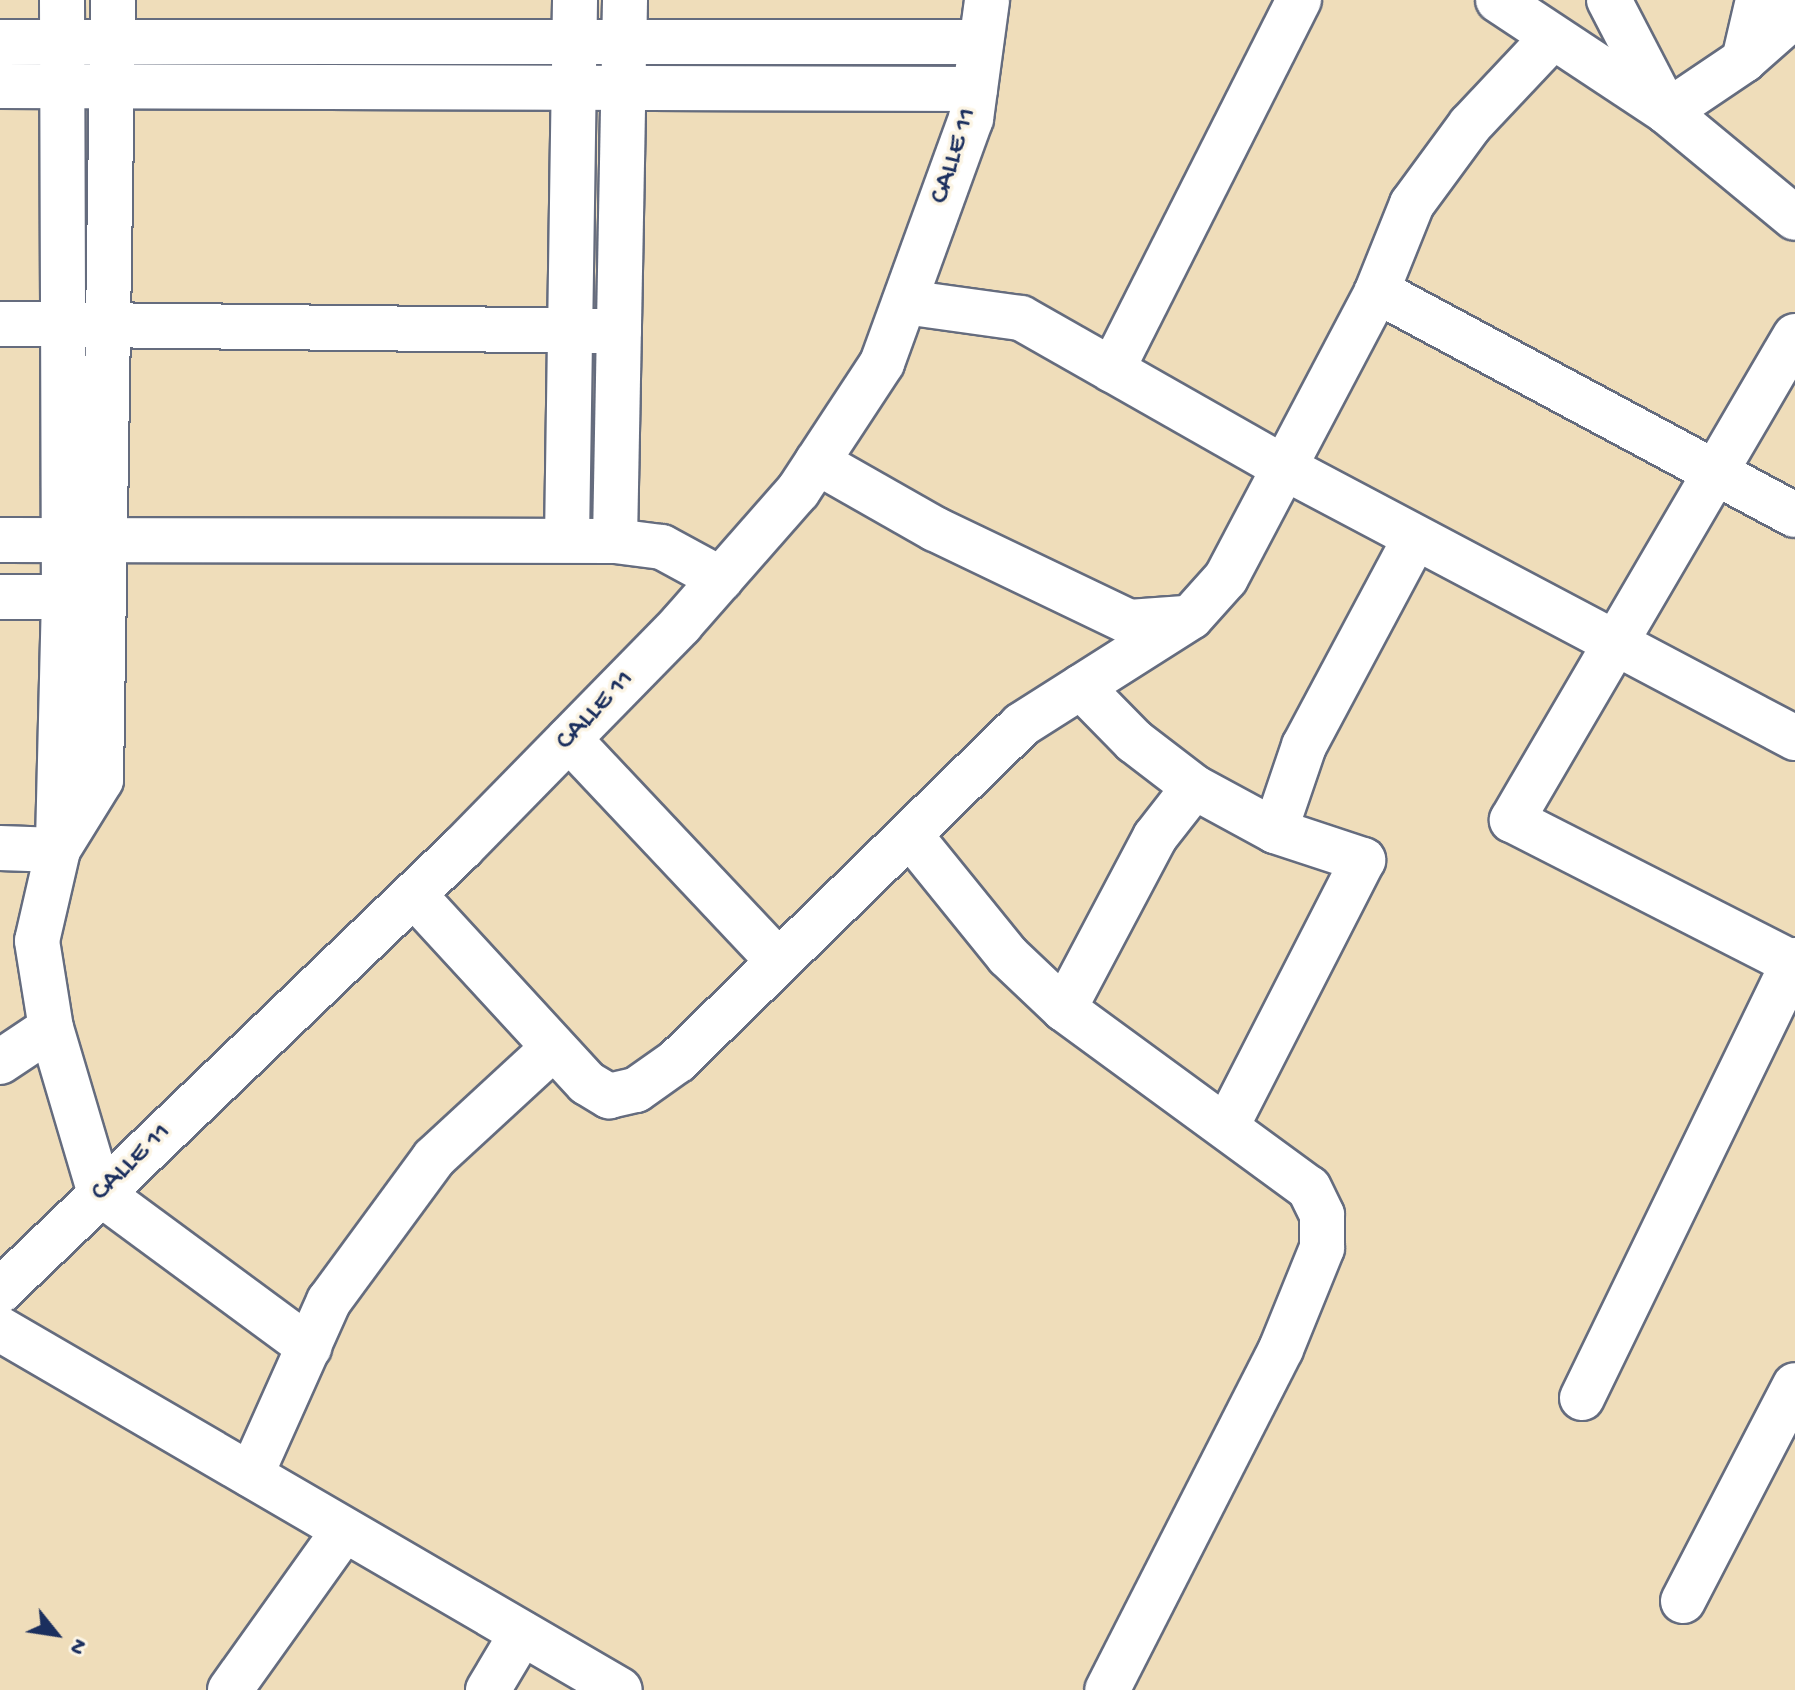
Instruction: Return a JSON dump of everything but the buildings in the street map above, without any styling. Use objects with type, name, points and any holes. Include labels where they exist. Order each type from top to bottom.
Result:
[{"type":"street","points":[[1112,370],[1299,0]]},
{"type":"street","points":[[1498,0],[1667,112],[1795,218]]},
{"type":"street","points":[[1609,0],[1667,112]]},
{"type":"street","points":[[1744,60],[1758,0]]},
{"type":"street","points":[[1667,112],[1744,60],[1795,15]]},
{"type":"street","points":[[0,42],[62,21],[984,21]]},
{"type":"street","points":[[62,21],[63,324],[84,540],[84,597],[101,780],[58,850],[37,941],[51,1028],[100,1193],[309,1347]]},
{"type":"street","points":[[84,540],[108,325],[112,21]]},
{"type":"street","points":[[567,540],[574,21]]},
{"type":"street","points":[[615,541],[625,21]]},
{"type":"street","name":"CALLE 11","points":[[0,1291],[414,895],[569,739],[721,579],[817,462],[882,363],[971,119],[984,21]]},
{"type":"street","points":[[414,895],[587,1083],[609,1096],[636,1090],[677,1061],[1021,725],[1191,617],[1226,578],[1287,469],[1377,291],[1412,204],[1470,125],[1552,38]]},
{"type":"street","points":[[0,86],[975,89]]},
{"type":"street","points":[[1377,291],[1714,475],[1795,515]]},
{"type":"street","points":[[905,302],[1021,318],[1287,469],[1795,738]]},
{"type":"street","points":[[0,324],[619,331]]},
{"type":"street","points":[[1582,1398],[1794,962],[1512,820],[1795,336]]},
{"type":"street","points":[[817,462],[935,529],[1129,622],[1191,617]]},
{"type":"street","points":[[1275,831],[1304,746],[1415,538]]},
{"type":"street","points":[[0,540],[615,541],[662,547],[721,579]]},
{"type":"street","points":[[0,597],[84,597]]},
{"type":"street","points":[[1081,687],[1134,741],[1194,787],[1275,831],[1363,860],[1227,1126]]},
{"type":"street","points":[[569,739],[777,960]]},
{"type":"street","points":[[1064,1009],[1155,837],[1194,787]]},
{"type":"street","points":[[910,835],[1008,956],[1064,1009],[1309,1188],[1322,1215],[1322,1248],[1281,1349],[1107,1690]]},
{"type":"street","points":[[0,848],[58,850]]},
{"type":"street","points":[[0,1062],[51,1028]]},
{"type":"street","points":[[251,1475],[329,1301],[434,1158],[553,1048]]},
{"type":"street","points":[[0,1329],[620,1690]]},
{"type":"street","points":[[1683,1601],[1795,1385]]},
{"type":"street","points":[[230,1690],[344,1530]]},
{"type":"street","points":[[488,1690],[522,1633]]}]
